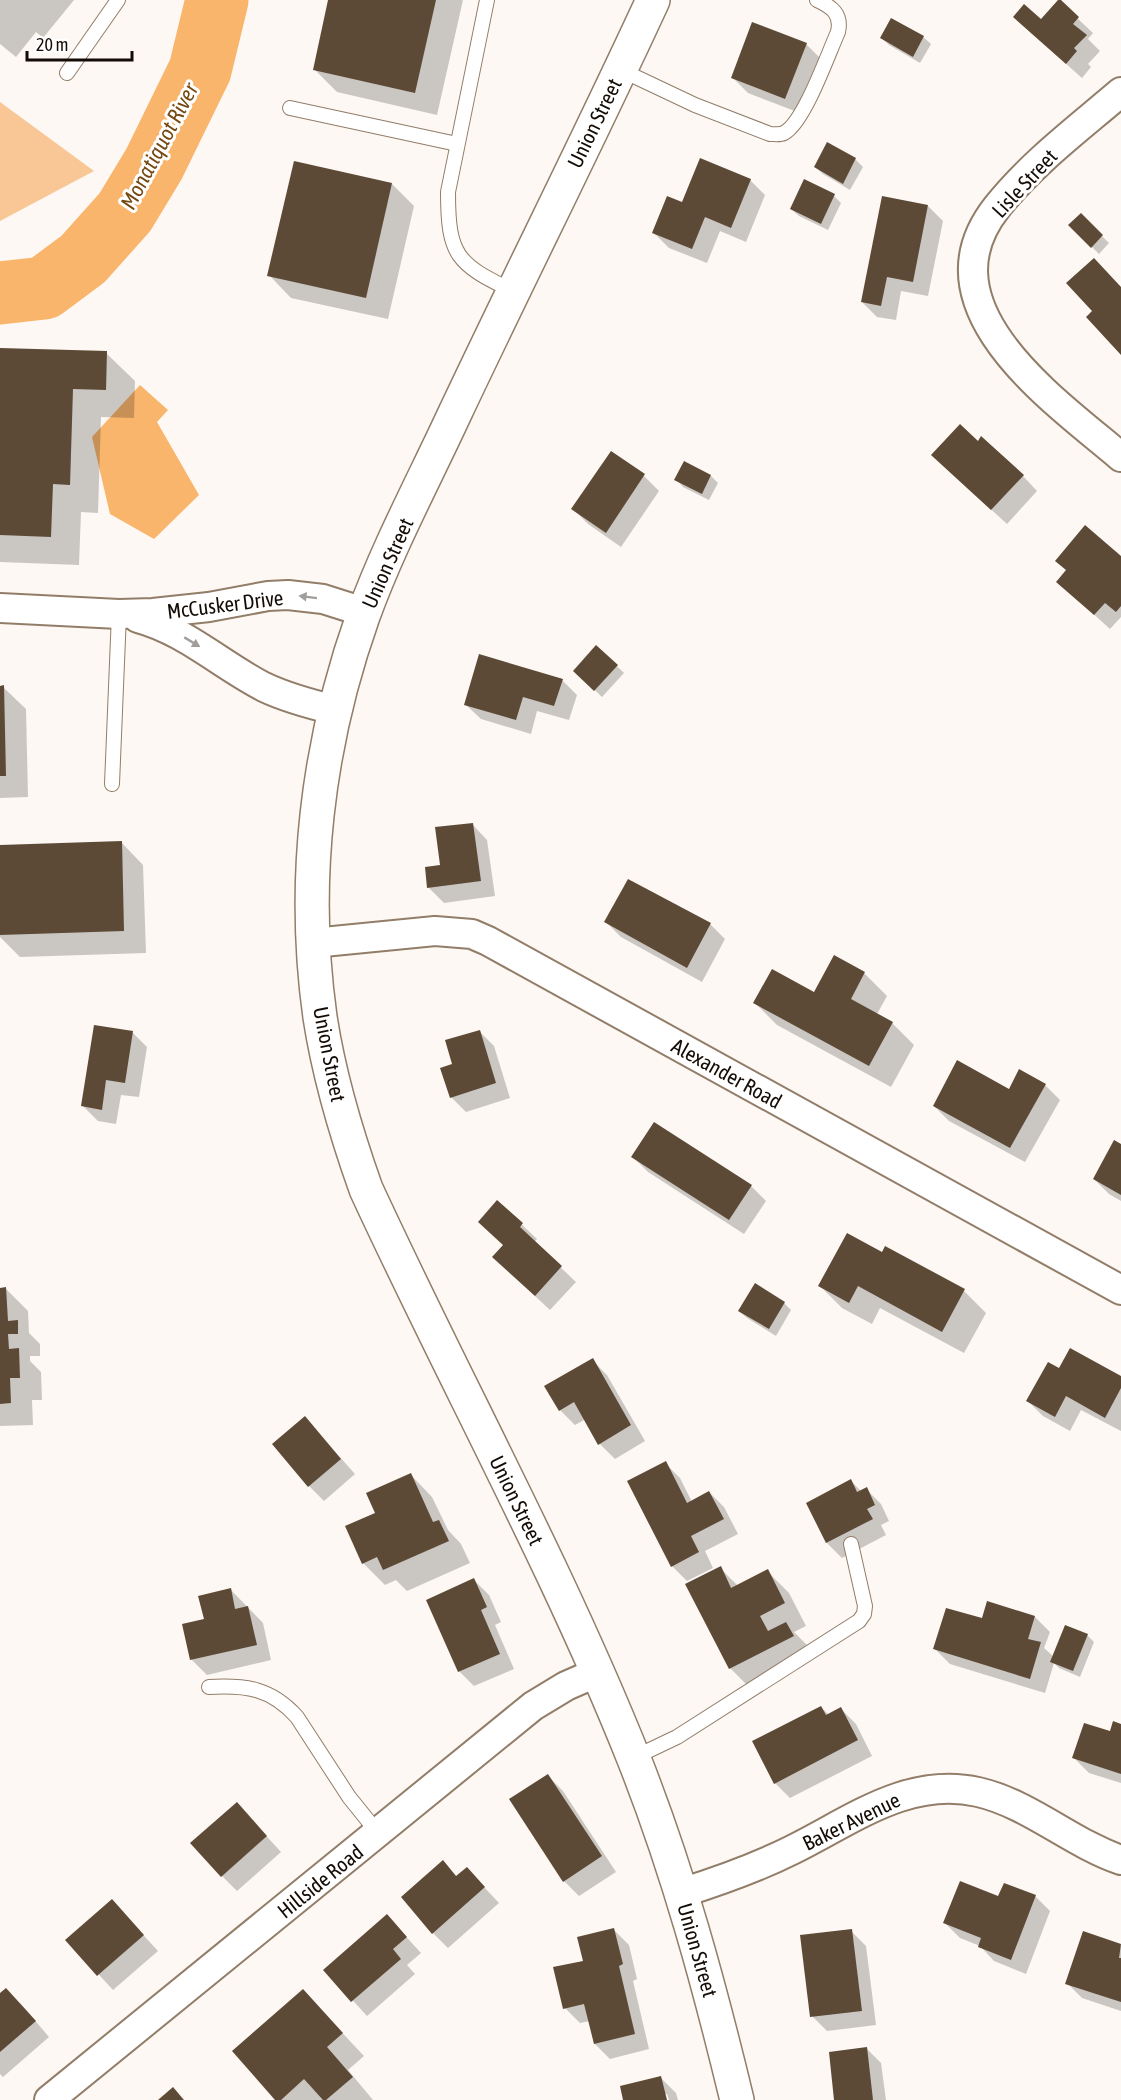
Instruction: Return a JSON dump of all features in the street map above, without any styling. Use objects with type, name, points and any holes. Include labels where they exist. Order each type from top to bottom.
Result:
[{"type":"main road","name":"Union Street","points":[[653,0],[513,291],[364,612],[341,684],[319,786],[313,860],[313,943],[320,1016],[329,1063],[366,1189],[598,1672],[633,1758],[681,1893],[705,1974],[737,2100]]},
{"type":"street","name":"Lisle Street","points":[[1121,92],[1047,156],[996,208],[978,240],[973,272],[980,306],[992,332],[1004,349],[1043,390],[1121,457]]},
{"type":"street","name":"McCusker Drive","points":[[0,608],[119,614],[180,611],[268,596],[288,595],[323,599],[364,612]]},
{"type":"street","name":"McCusker Drive","points":[[119,614],[159,625],[179,634],[251,680],[279,694],[335,710]]},
{"type":"street","name":"Alexander Road","points":[[313,943],[435,931],[472,934],[1121,1290]]},
{"type":"street","name":"Hillside Road","points":[[49,2100],[533,1706],[566,1686],[598,1672]]},
{"type":"street","name":"Baker Avenue","points":[[681,1893],[765,1863],[893,1798],[928,1789],[962,1789],[1004,1800],[1084,1845],[1121,1860]]},
{"type":"lane","points":[[67,73],[118,0]]},
{"type":"lane","points":[[488,0],[448,192],[448,215],[452,244],[458,256],[468,267],[513,291]]},
{"type":"lane","points":[[620,70],[695,105],[770,134],[782,134],[800,119],[838,32],[840,24],[837,14],[833,8],[817,0]]},
{"type":"lane","points":[[290,108],[457,144]]},
{"type":"lane","points":[[112,784],[119,614]]},
{"type":"lane","points":[[633,1758],[677,1737],[859,1622],[864,1614],[865,1606],[850,1544]]},
{"type":"lane","points":[[209,1687],[246,1687],[276,1697],[288,1706],[349,1797],[378,1833]]},
{"type":"shaded area","points":[[0,102],[94,171],[0,221]]},
{"type":"shaded area","points":[[140,385],[168,410],[157,422],[199,495],[154,539],[110,514],[92,437]]},
{"type":"building","points":[[328,0],[436,0],[415,93],[313,70]]},
{"type":"building","points":[[1058,0],[1061,0],[1079,17],[1073,24],[1087,35],[1074,48],[1077,51],[1066,64],[1013,17],[1024,4],[1041,19]]},
{"type":"building","points":[[891,18],[924,36],[913,57],[880,38]]},
{"type":"building","points":[[752,22],[807,43],[785,99],[731,78]]},
{"type":"building","points":[[827,142],[856,158],[843,184],[814,167]]},
{"type":"building","points":[[700,158],[751,179],[731,228],[705,217],[692,249],[652,233],[667,196],[682,202]]},
{"type":"building","points":[[294,161],[392,183],[366,298],[267,276]]},
{"type":"building","points":[[804,179],[835,194],[821,224],[790,209]]},
{"type":"building","points":[[882,196],[928,205],[913,282],[887,277],[881,306],[861,302]]},
{"type":"building","points":[[1081,213],[1103,235],[1091,248],[1068,225]]},
{"type":"building","points":[[1094,258],[1121,287],[1121,355],[1086,317],[1092,311],[1066,283]]},
{"type":"building","points":[[0,348],[107,351],[106,390],[73,389],[70,485],[53,484],[51,537],[0,535]]},
{"type":"building","points":[[960,424],[978,441],[981,436],[1024,475],[991,510],[931,455]]},
{"type":"building","points":[[611,451],[645,474],[606,533],[571,509]]},
{"type":"building","points":[[684,461],[711,475],[702,494],[674,480]]},
{"type":"building","points":[[1085,525],[1121,556],[1121,606],[1116,612],[1105,603],[1094,615],[1056,582],[1066,570],[1055,561]]},
{"type":"building","points":[[596,645],[618,665],[594,691],[573,671]]},
{"type":"building","points":[[479,654],[563,679],[554,706],[523,697],[516,720],[464,705]]},
{"type":"building","points":[[4,685],[6,776],[0,776],[0,686]]},
{"type":"building","points":[[473,823],[481,881],[427,888],[425,867],[440,865],[435,827]]},
{"type":"building","points":[[122,841],[124,931],[0,935],[0,845]]},
{"type":"building","points":[[628,879],[711,923],[687,968],[604,922]]},
{"type":"building","points":[[834,955],[865,972],[851,999],[893,1022],[869,1066],[753,1003],[772,969],[814,992]]},
{"type":"building","points":[[94,1025],[133,1031],[125,1083],[106,1080],[102,1110],[81,1106]]},
{"type":"building","points":[[480,1030],[496,1083],[450,1098],[440,1068],[452,1064],[445,1040]]},
{"type":"building","points":[[957,1060],[1009,1089],[1019,1069],[1046,1084],[1010,1148],[933,1106]]},
{"type":"building","points":[[654,1122],[752,1185],[729,1220],[631,1157]]},
{"type":"building","points":[[1114,1140],[1121,1144],[1121,1195],[1093,1179]]},
{"type":"building","points":[[497,1200],[523,1223],[520,1227],[562,1266],[535,1296],[492,1257],[503,1245],[478,1222]]},
{"type":"building","points":[[847,1233],[882,1252],[885,1246],[965,1289],[942,1332],[858,1286],[849,1303],[818,1286]]},
{"type":"building","points":[[755,1283],[785,1302],[769,1329],[738,1311]]},
{"type":"building","points":[[6,1287],[8,1321],[18,1320],[18,1334],[8,1334],[9,1349],[19,1348],[20,1378],[10,1378],[11,1403],[0,1404],[0,1288]]},
{"type":"building","points":[[1070,1348],[1121,1376],[1121,1388],[1105,1418],[1066,1396],[1055,1417],[1026,1401],[1048,1362],[1059,1368]]},
{"type":"building","points":[[593,1358],[631,1425],[598,1445],[574,1402],[559,1411],[544,1386]]},
{"type":"building","points":[[305,1416],[341,1459],[308,1487],[272,1444]]},
{"type":"building","points":[[666,1461],[687,1503],[709,1491],[724,1519],[691,1536],[699,1552],[671,1567],[627,1481]]},
{"type":"building","points":[[411,1473],[433,1522],[439,1520],[449,1541],[383,1570],[377,1557],[362,1564],[345,1526],[375,1513],[366,1493]]},
{"type":"building","points":[[851,1479],[857,1492],[867,1487],[875,1505],[867,1509],[873,1519],[826,1543],[806,1503]]},
{"type":"building","points":[[721,1566],[731,1588],[768,1569],[785,1603],[760,1616],[768,1631],[786,1622],[794,1636],[729,1669],[685,1584]]},
{"type":"building","points":[[474,1578],[487,1607],[481,1610],[500,1654],[458,1672],[426,1600]]},
{"type":"building","points":[[231,1588],[235,1609],[248,1606],[257,1645],[190,1660],[182,1624],[204,1619],[198,1596]]},
{"type":"building","points":[[987,1601],[1035,1616],[1028,1639],[1041,1642],[1030,1679],[933,1649],[946,1608],[982,1618]]},
{"type":"building","points":[[1065,1625],[1088,1634],[1073,1671],[1050,1662]]},
{"type":"building","points":[[821,1706],[826,1715],[841,1707],[858,1740],[774,1784],[752,1741]]},
{"type":"building","points":[[1113,1721],[1121,1724],[1121,1774],[1072,1758],[1084,1723],[1110,1731]]},
{"type":"building","points":[[548,1774],[602,1856],[563,1882],[509,1799]]},
{"type":"building","points":[[237,1802],[267,1836],[221,1877],[190,1843]]},
{"type":"building","points":[[443,1860],[456,1876],[467,1867],[485,1887],[432,1934],[401,1897]]},
{"type":"building","points":[[960,1881],[998,1896],[1004,1883],[1036,1895],[1011,1960],[978,1947],[981,1938],[943,1923]]},
{"type":"building","points":[[112,1899],[144,1935],[97,1976],[65,1940]]},
{"type":"building","points":[[387,1914],[407,1937],[393,1949],[401,1959],[351,2002],[323,1970]]},
{"type":"building","points":[[614,1928],[623,1964],[619,1966],[635,2034],[594,2044],[584,2004],[563,2009],[553,1967],[583,1961],[577,1937]]},
{"type":"building","points":[[852,1929],[862,2011],[810,2017],[800,1935]]},
{"type":"building","points":[[1083,1931],[1121,1944],[1119,1958],[1121,1958],[1121,2002],[1065,1984]]},
{"type":"building","points":[[6,1988],[36,2021],[0,2052],[0,1993]]},
{"type":"building","points":[[303,1989],[343,2033],[327,2047],[353,2077],[326,2100],[323,2100],[304,2079],[281,2100],[275,2100],[232,2051]]},
{"type":"building","points":[[867,2047],[873,2100],[834,2100],[829,2052]]},
{"type":"building","points":[[661,2076],[667,2100],[623,2100],[620,2086]]},
{"type":"building","points":[[173,2087],[184,2100],[158,2100]]},
{"type":"waterway","name":"Monatiquot River","points":[[0,293],[44,288],[83,259],[125,212],[154,164],[200,70],[217,0]]}]
